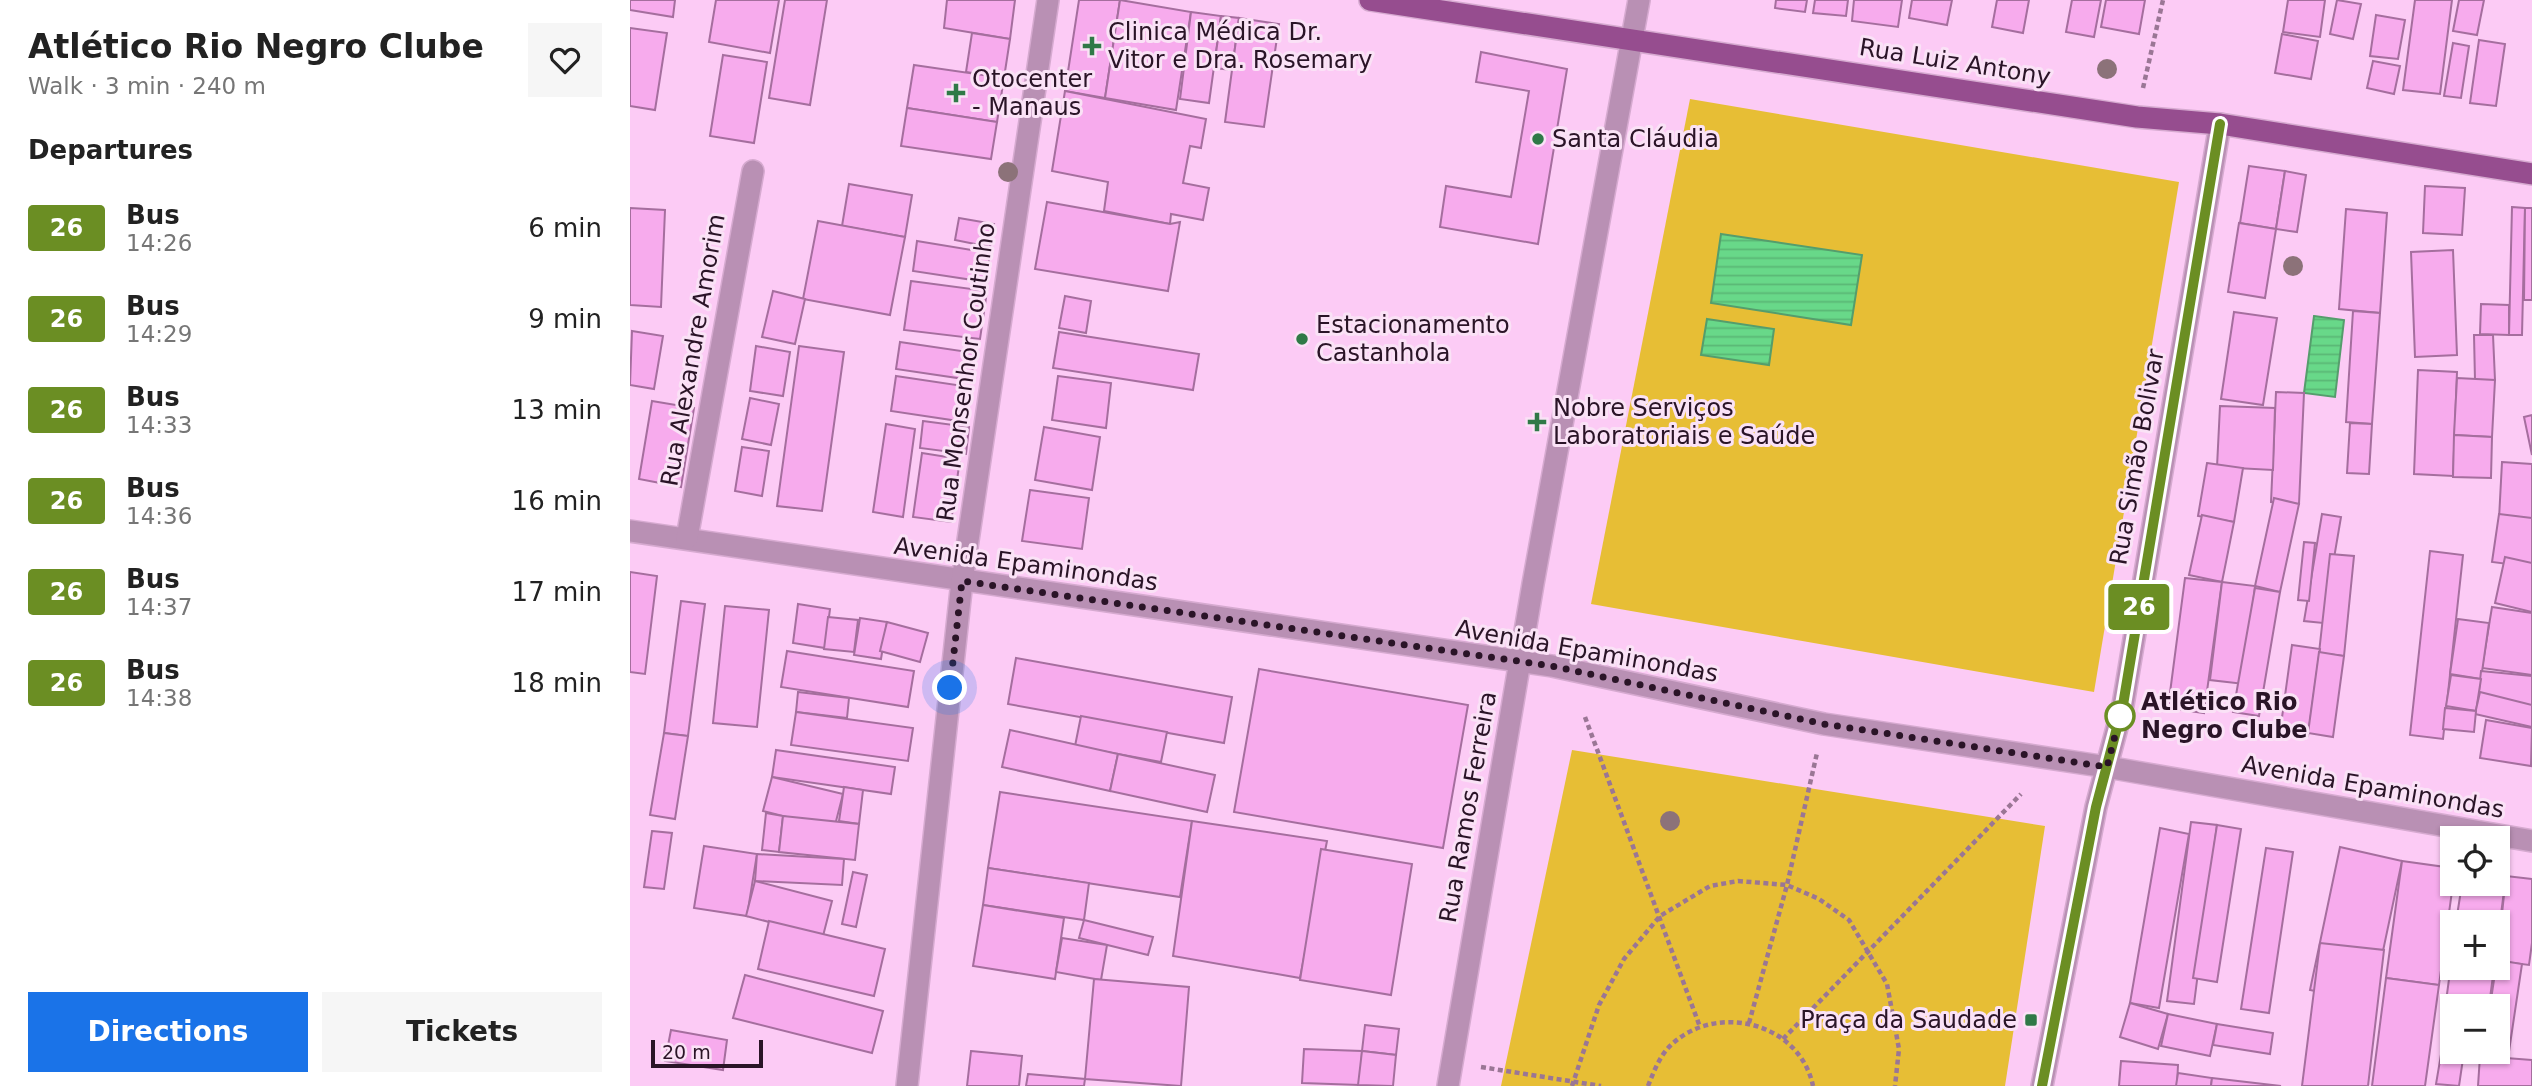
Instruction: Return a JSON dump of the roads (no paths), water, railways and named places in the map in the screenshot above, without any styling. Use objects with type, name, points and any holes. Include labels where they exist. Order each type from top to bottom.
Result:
[{"type":"main road","name":"Rua Luiz Antony","points":[[1370,0],[2137,117],[2220,124],[2532,174]]},
{"type":"street","name":"Rua Monsenhor Coutinho","points":[[907,1086],[962,581],[1048,0]]},
{"type":"street","name":"Rua Ramos Ferreira","points":[[1448,1086],[1519,662],[1639,0]]},
{"type":"street","name":"Rua Simão Bolivar","points":[[2042,1086],[2096,807],[2123,705],[2220,124]]},
{"type":"street","name":"Rua Alexandre Amorim","points":[[687,538],[753,171]]},
{"type":"street","name":"Avenida Epaminondas","points":[[630,531],[1552,666],[1824,724],[2107,767],[2532,841]]},
{"type":"place","name":"Clinica Médica Dr. Vitor e Dra. Rosemary","points":[[1092,46]]},
{"type":"place","name":"Otocenter - Manaus","points":[[956,93]]},
{"type":"place","name":"Santa Cláudia","points":[[1538,139]]},
{"type":"place","name":"Estacionamento Castanhola","points":[[1302,339]]},
{"type":"place","name":"Nobre Serviços Laboratoriais e Saúde","points":[[1537,422]]},
{"type":"place","name":"Atlético Rio Negro Clube","points":[[2120,716]]},
{"type":"place","name":"Praça da Saudade","points":[[2031,1020]]}]
